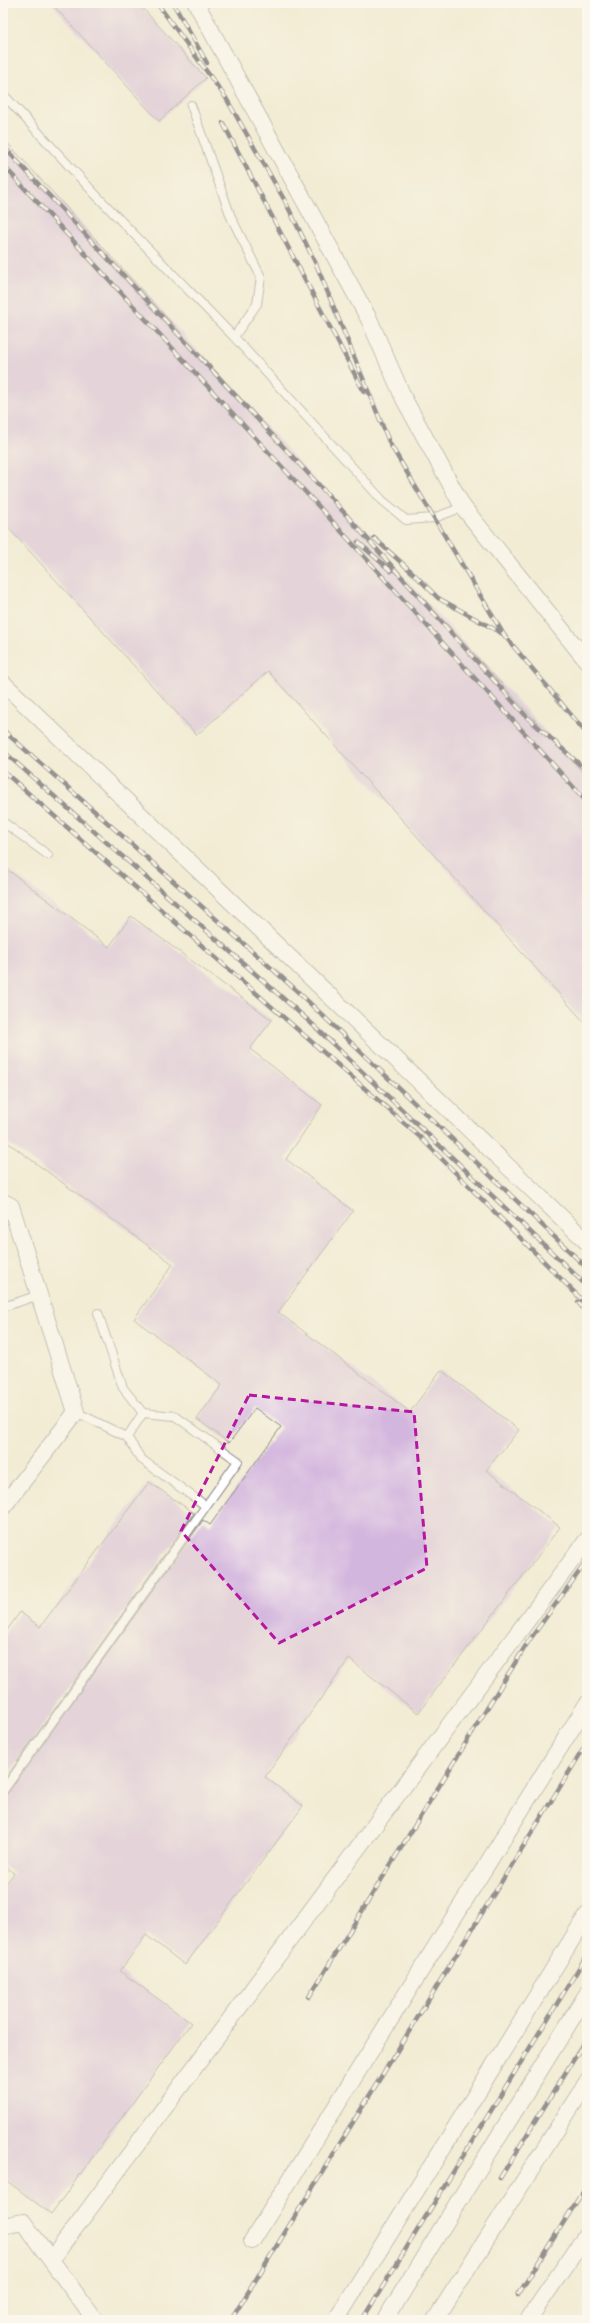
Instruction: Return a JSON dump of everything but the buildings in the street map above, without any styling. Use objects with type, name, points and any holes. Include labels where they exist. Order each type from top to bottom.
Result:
[{"type":"street","points":[[196,3],[369,319],[404,399],[463,507],[587,661]]},
{"type":"street","points":[[3,683],[587,1242]]},
{"type":"street","points":[[3,1202],[11,1206],[76,1412],[3,1507]]},
{"type":"street","points":[[51,2260],[587,1540]]},
{"type":"street","points":[[252,2242],[587,1704]]},
{"type":"street","points":[[336,2320],[587,1915]]},
{"type":"street","points":[[385,2320],[587,1994]]},
{"type":"street","points":[[435,2320],[587,2082]]},
{"type":"street","points":[[3,2226],[23,2222],[95,2320]]},
{"type":"street","points":[[528,2320],[587,2234]]},
{"type":"lane","points":[[3,94],[96,194],[234,337],[382,500],[406,520],[434,518],[463,507]]},
{"type":"lane","points":[[192,105],[231,217],[261,277],[257,304],[234,337]]},
{"type":"lane","points":[[3,822],[48,855]]},
{"type":"lane","points":[[3,1307],[39,1295]]},
{"type":"lane","points":[[3,1791],[238,1461],[175,1416],[143,1413],[123,1388],[98,1313]]},
{"type":"lane","points":[[76,1412],[127,1437],[140,1458],[206,1506]]},
{"type":"lane","points":[[127,1437],[143,1413]]},
{"type":"highlighted area","points":[[249,1395],[414,1412],[427,1568],[279,1643],[181,1531]]},
{"type":"railway","points":[[157,3],[226,98],[285,201],[316,264],[390,444],[504,635],[587,734]]},
{"type":"railway","points":[[173,3],[207,63]]},
{"type":"railway","points":[[223,123],[364,392]]},
{"type":"railway","points":[[3,146],[331,498],[423,601]]},
{"type":"railway","points":[[3,165],[322,510],[587,802]]},
{"type":"railway","points":[[374,538],[438,598],[503,634]]},
{"type":"railway","points":[[358,542],[391,571]]},
{"type":"railway","points":[[419,597],[527,717],[587,771]]},
{"type":"railway","points":[[3,730],[296,990],[587,1268]]},
{"type":"railway","points":[[3,751],[311,1023],[587,1286]]},
{"type":"railway","points":[[3,771],[420,1137],[587,1305]]},
{"type":"railway","points":[[578,1302],[587,1313]]},
{"type":"railway","points":[[309,1997],[528,1642],[587,1561]]},
{"type":"railway","points":[[231,2320],[587,1743]]},
{"type":"railway","points":[[362,2320],[587,1955]]},
{"type":"railway","points":[[500,2178],[587,2038]]},
{"type":"railway","points":[[518,2295],[587,2185]]}]
